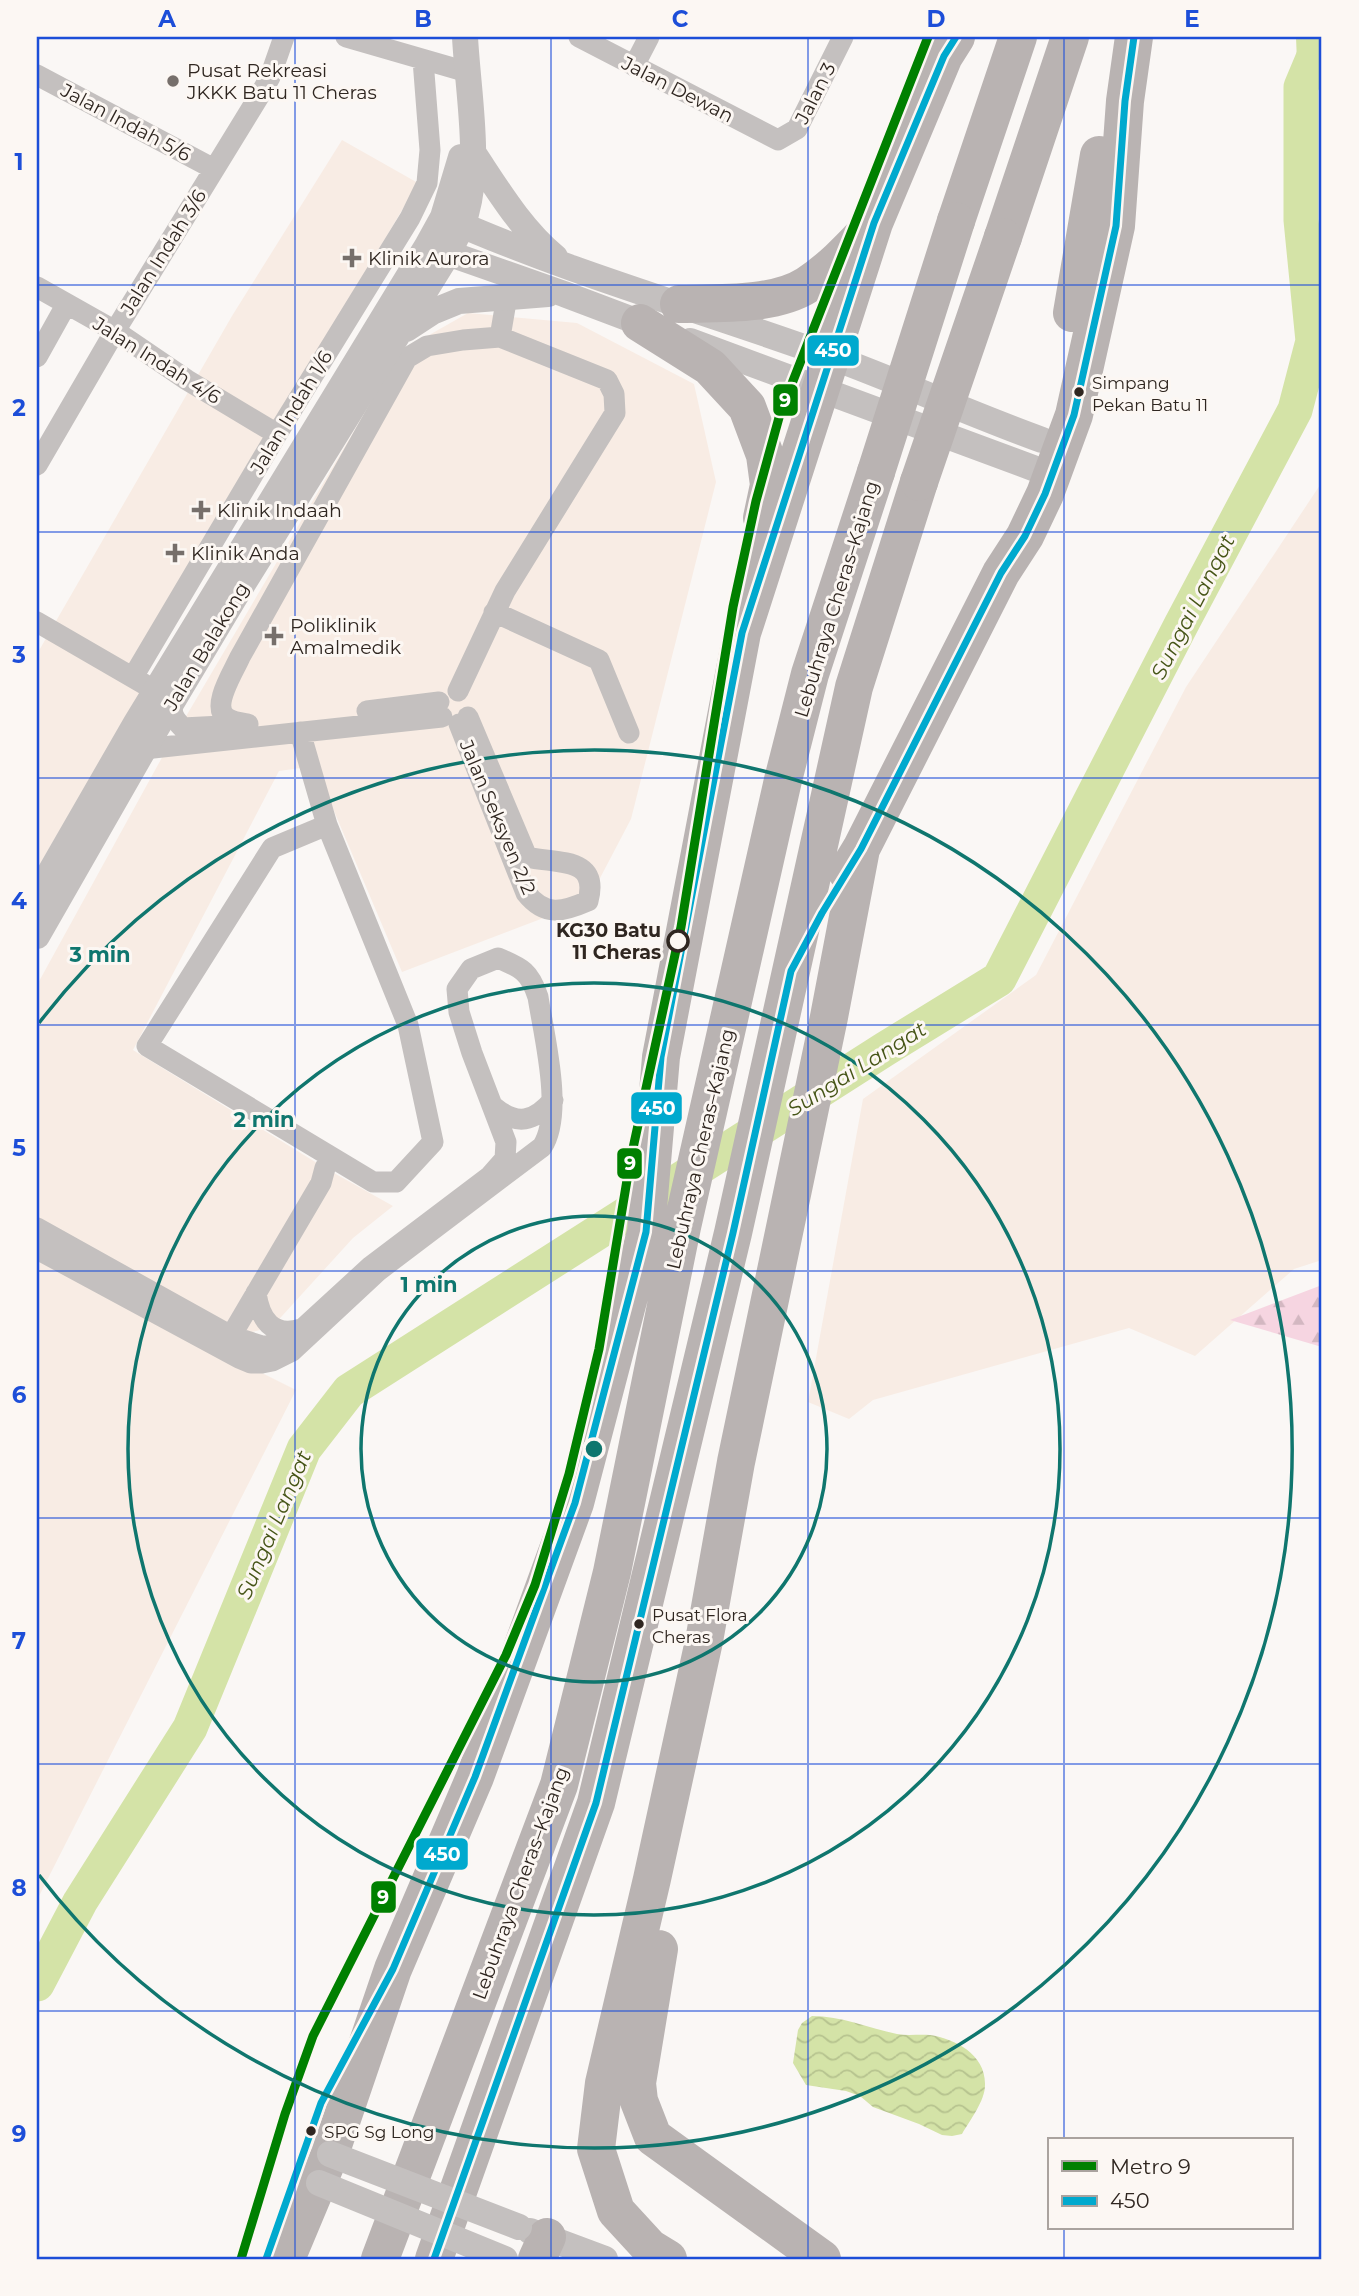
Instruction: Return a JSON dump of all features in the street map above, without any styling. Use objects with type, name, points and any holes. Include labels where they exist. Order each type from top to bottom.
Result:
[{"type":"highway","points":[[741,633],[874,223],[944,55],[956,37]]},
{"type":"highway","name":"Lebuhraya Cheras–Kajang","points":[[380,2259],[559,1785],[612,1572],[660,1239],[727,1028],[810,674],[1018,37]]},
{"type":"highway","points":[[434,2259],[596,1803],[733,1233],[854,687],[919,482],[1070,37]]},
{"type":"highway","points":[[1001,573],[1011,522],[1037,454],[1070,324],[1102,135],[1126,37]]},
{"type":"highway","points":[[792,971],[822,913],[861,849],[1001,573],[1025,536],[1045,494],[1074,415],[1116,226],[1125,101],[1134,37]]},
{"type":"highway","points":[[679,304],[760,299],[804,287],[835,264],[874,223]]},
{"type":"highway","points":[[286,2259],[325,2168],[393,1969],[475,1777],[519,1695],[571,1569],[612,1437],[660,1239],[679,1056],[741,633],[745,582],[769,485],[765,455],[747,407],[710,368],[640,323]]},
{"type":"highway","points":[[679,1056],[765,815],[783,780]]},
{"type":"highway","points":[[668,2259],[650,2248],[616,2211],[596,2149],[604,2082],[704,1641],[736,1462],[829,1017],[861,849]]},
{"type":"highway","points":[[652,1879],[659,1952],[637,2083],[639,2101],[653,2137],[822,2259]]},
{"type":"highway","points":[[266,2259],[321,2103],[393,1969]]},
{"type":"street","name":"Jalan Indah 3/6","points":[[37,465],[115,331],[270,77],[284,37]]},
{"type":"street","points":[[346,37],[467,72]]},
{"type":"street","points":[[465,37],[472,185],[438,250],[564,293],[640,323],[974,416],[1037,454]]},
{"type":"street","name":"Jalan Dewan","points":[[579,37],[778,140]]},
{"type":"street","points":[[634,66],[649,37]]},
{"type":"street","name":"Jalan 3","points":[[778,140],[797,129],[843,37]]},
{"type":"street","name":"Jalan Indah 1/6","points":[[154,690],[277,434],[410,218],[427,183],[430,150],[423,60]]},
{"type":"street","name":"Jalan Indah 5/6","points":[[37,75],[214,169]]},
{"type":"street","points":[[472,146],[509,206],[540,244],[567,267]]},
{"type":"street","points":[[453,221],[567,267],[679,304],[825,373]]},
{"type":"street","name":"Jalan Balakong","points":[[37,936],[144,749],[154,690],[396,335],[438,250]]},
{"type":"street","name":"Jalan Balakong","points":[[37,895],[154,690],[438,250]]},
{"type":"street","name":"Jalan Indah 4/6","points":[[37,287],[115,331],[187,380],[277,434]]},
{"type":"street","points":[[396,335],[432,312],[459,301],[564,293]]},
{"type":"street","points":[[500,337],[507,296]]},
{"type":"street","points":[[37,357],[66,305]]},
{"type":"street","points":[[144,749],[452,715],[471,710],[470,701],[458,691],[494,612],[615,412],[614,394],[607,380],[500,337],[427,346],[407,358],[240,657],[220,700],[220,711],[227,719],[248,724]]},
{"type":"street","points":[[494,612],[599,660],[629,733]]},
{"type":"street","points":[[37,622],[154,690],[183,728],[452,715]]},
{"type":"street","name":"Jalan Seksyen 2/2","points":[[452,715],[527,857],[578,865],[587,874],[591,888],[588,901],[565,911],[548,910],[532,901],[526,893],[452,715]]},
{"type":"street","points":[[300,732],[327,825],[408,1025],[433,1142],[396,1182],[373,1182],[328,1163],[147,1046],[272,848],[327,825]]},
{"type":"street","points":[[37,1228],[219,1335],[251,1363],[272,1361],[292,1351],[378,1271],[542,1147],[549,1136],[553,1100],[538,997],[533,980],[520,967],[498,958],[471,969],[457,989],[459,1012],[494,1107],[506,1151],[505,1159],[498,1169],[371,1266],[286,1343],[262,1346],[219,1335],[37,1249]]},
{"type":"street","points":[[494,1107],[511,1119],[524,1119],[540,1114],[553,1100]]},
{"type":"street","points":[[219,1335],[256,1293],[321,1182],[328,1163]]},
{"type":"street","points":[[219,1335],[312,1176],[328,1163]]},
{"type":"street","points":[[256,1293],[258,1308],[265,1322],[277,1329],[292,1332],[301,1329]]},
{"type":"street","points":[[325,2168],[534,2241],[605,2259]]},
{"type":"street","points":[[325,2168],[505,2259]]},
{"type":"shaded area","points":[[342,140],[418,183],[125,680],[141,691],[37,869],[37,654],[232,316]]},
{"type":"shaded area","points":[[468,313],[577,323],[694,384],[716,482],[631,819],[588,901],[402,972],[315,766],[279,771],[133,1050],[325,1168],[393,1206],[353,1238],[272,1327],[244,1334],[37,1225],[37,985],[165,752],[401,351]]},
{"type":"shaded area","points":[[1322,482],[1322,1260],[1294,1269],[1195,1356],[1129,1328],[873,1400],[849,1419],[808,1402],[863,1099],[1036,975],[1186,687]]},
{"type":"shaded area","points":[[37,1260],[296,1390],[37,1900]]},
{"type":"green space","points":[[1322,1285],[1322,1347],[1230,1320]]},
{"type":"water","points":[[812,2016],[844,2020],[897,2034],[940,2037],[968,2050],[980,2065],[985,2085],[980,2104],[962,2134],[942,2135],[873,2107],[860,2096],[846,2091],[806,2085],[793,2063],[798,2030],[802,2023]]},
{"type":"waterway","points":[[1299,37],[1301,87]]},
{"type":"waterway","name":"Sungai Langat","points":[[37,1984],[80,1902],[190,1728],[304,1449],[349,1391],[999,979],[1295,410],[1313,341],[1301,220],[1301,87],[1322,37]]},
{"type":"metro line","name":"9","points":[[241,2259],[285,2114],[313,2036],[506,1655],[535,1585],[569,1474],[599,1349],[630,1162],[681,927],[733,607],[756,501],[780,414],[928,37]]},
{"type":"transit line","name":"450","points":[[266,2259],[321,2103],[393,1969],[475,1777],[575,1503],[646,1232],[661,1057],[742,633],[874,223],[944,56],[956,37]]},
{"type":"transit line","name":"450","points":[[434,2259],[596,1803],[733,1233],[791,971],[861,849],[1001,573],[1025,536],[1045,494],[1074,415],[1116,226],[1125,101],[1134,37]]},
{"type":"place","name":"Pusat Rekreasi JKKK Batu 11 Cheras","points":[[173,81]]},
{"type":"place","name":"Klinik Aurora","points":[[352,258]]},
{"type":"place","name":"Simpang Pekan Batu 11","points":[[1079,392]]},
{"type":"place","name":"Klinik Indaah","points":[[201,510]]},
{"type":"place","name":"Klinik Anda","points":[[175,553]]},
{"type":"place","name":"Poliklinik Amalmedik","points":[[274,636]]},
{"type":"place","name":"KG30 Batu 11 Cheras","points":[[678,941]]},
{"type":"place","name":"Pusat Flora Cheras","points":[[639,1624]]},
{"type":"place","name":"SPG Sg Long","points":[[311,2131]]}]
